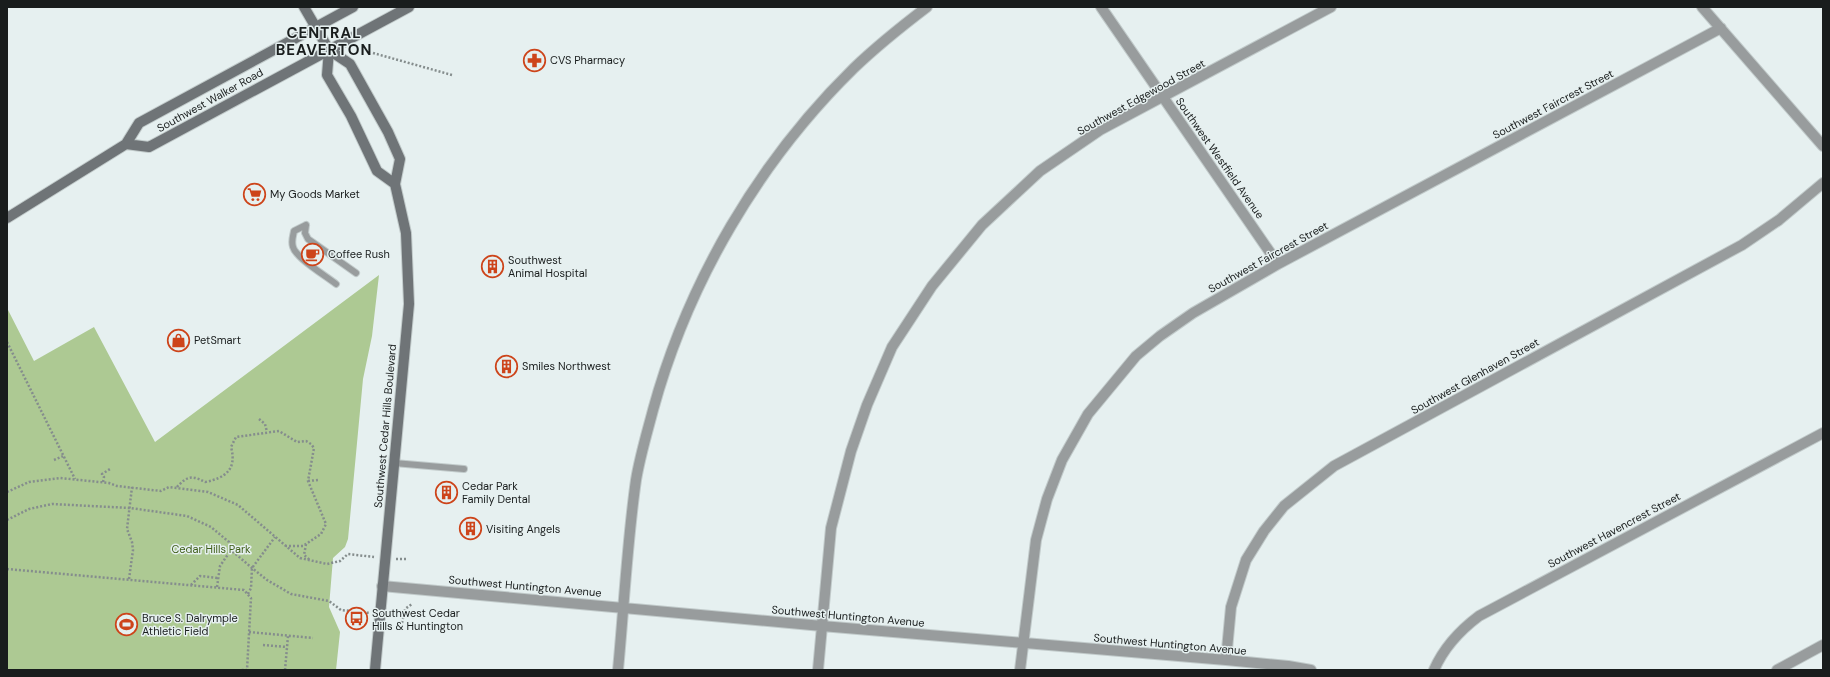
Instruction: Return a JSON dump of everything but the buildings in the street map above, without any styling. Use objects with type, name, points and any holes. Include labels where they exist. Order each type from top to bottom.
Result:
[{"type":"main road","name":"Southwest Cedar Hills Boulevard","points":[[304,7],[328,50],[350,64],[388,132],[400,159],[395,184],[406,233],[409,304],[375,670]]},
{"type":"main road","name":"Southwest Walker Road","points":[[7,218],[126,144],[139,124],[353,7]]},
{"type":"main road","name":"Southwest Walker Road","points":[[126,144],[149,147],[409,7]]},
{"type":"main road","points":[[328,50],[327,75],[351,116],[377,171],[395,184]]},
{"type":"street","points":[[618,670],[636,479],[663,374],[696,291],[724,238],[752,191],[815,108],[854,68],[901,27],[927,7]]},
{"type":"street","name":"Southwest Westfield Avenue","points":[[1101,7],[1278,264]]},
{"type":"street","name":"Southwest Edgewood Street","points":[[818,670],[832,528],[851,451],[867,405],[892,347],[932,286],[982,225],[1040,171],[1100,130],[1331,7]]},
{"type":"street","points":[[1702,7],[1823,146]]},
{"type":"street","name":"Southwest Faircrest Street","points":[[1020,670],[1036,540],[1047,500],[1062,460],[1088,414],[1136,356],[1160,336],[1193,313],[1278,264],[1721,28]]},
{"type":"street","name":"Southwest Glenhaven Street","points":[[1226,660],[1231,607],[1246,560],[1264,531],[1284,506],[1334,466],[1742,245],[1779,220],[1823,183]]},
{"type":"street","name":"Southwest Havencrest Street","points":[[1434,670],[1440,658],[1456,635],[1479,616],[1823,432]]},
{"type":"street","name":"Southwest Huntington Avenue","points":[[382,586],[822,626],[1226,660],[1288,666],[1311,670]]},
{"type":"street","points":[[1777,670],[1823,645]]},
{"type":"lane","points":[[336,284],[299,256],[293,249],[292,240],[294,231],[306,225],[305,233],[308,239],[356,273]]},
{"type":"lane","points":[[394,463],[464,469]]},
{"type":"path","points":[[373,53],[452,76]]},
{"type":"path","points":[[7,342],[75,480]]},
{"type":"path","points":[[259,418],[265,424],[267,432]]},
{"type":"path","points":[[177,488],[184,480],[190,477],[195,477],[205,482],[220,479],[230,469],[233,456],[231,447],[236,437],[279,431],[297,442],[306,442],[311,444],[314,448],[308,481],[326,524],[321,534],[306,544],[298,546],[285,546]]},
{"type":"path","points":[[54,460],[63,456]]},
{"type":"path","points":[[103,482],[104,477],[102,474],[110,469]]},
{"type":"path","points":[[7,492],[29,482],[53,478],[103,482],[117,486],[161,491],[169,487],[208,492],[238,505],[300,558],[327,564],[340,561],[348,554]]},
{"type":"path","points":[[308,481],[318,480]]},
{"type":"path","points":[[129,579],[133,550],[132,542],[127,529],[132,488]]},
{"type":"path","points":[[7,520],[29,509],[52,504],[130,508],[174,514],[195,519],[211,527],[229,542],[231,550],[267,580],[291,594],[329,601],[341,610]]},
{"type":"path","points":[[248,594],[251,588],[252,568],[275,537]]},
{"type":"path","points":[[306,544],[304,555],[310,561]]},
{"type":"path","points":[[217,588],[220,566],[231,550]]},
{"type":"path","points":[[7,569],[244,590],[251,598],[247,670],[241,670]]},
{"type":"path","points":[[191,585],[200,576],[218,578]]},
{"type":"path","points":[[402,623],[404,611],[410,603]]},
{"type":"path","points":[[249,632],[313,638]]},
{"type":"path","points":[[285,670],[288,636]]},
{"type":"path","points":[[263,645],[287,647]]},
{"type":"green space","name":"Cedar Hills Park","points":[[379,275],[372,336],[363,379],[348,539],[345,547],[333,558],[329,607],[340,632],[336,670],[7,670],[7,308],[34,361],[94,327],[155,442]]},
{"type":"place","name":"CVS Pharmacy","points":[[535,60]]},
{"type":"place","name":"My Goods Market","points":[[255,194]]},
{"type":"place","name":"Coffee Rush","points":[[312,254]]},
{"type":"place","name":"Southwest Animal Hospital","points":[[493,266]]},
{"type":"place","name":"PetSmart","points":[[179,340]]},
{"type":"place","name":"Smiles Northwest","points":[[507,366]]},
{"type":"place","name":"Cedar Park Family Dental","points":[[446,492]]},
{"type":"place","name":"Visiting Angels","points":[[471,529]]},
{"type":"place","name":"Southwest Cedar Hills & Huntington","points":[[356,619]]},
{"type":"place","name":"Bruce S. DaIrymple Athletic Field","points":[[126,624]]},
{"type":"district","name":"CENTRAL BEAVERTON","points":[[324,42]]}]
